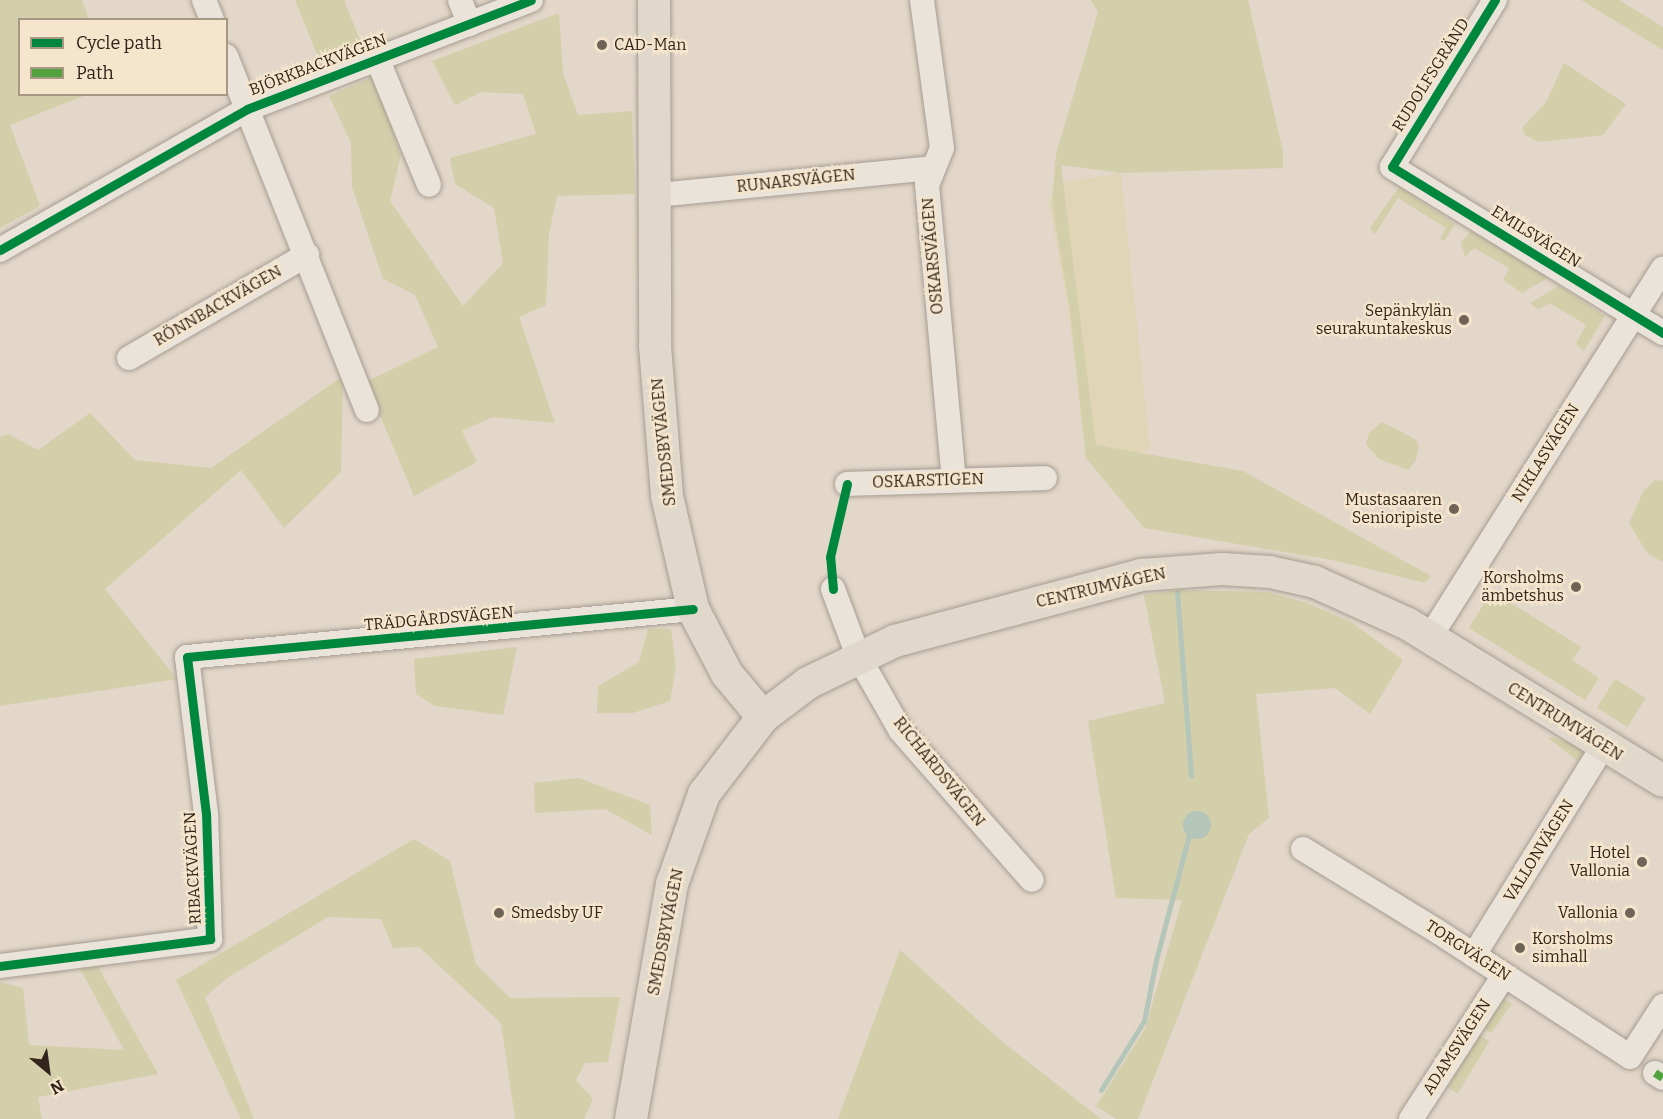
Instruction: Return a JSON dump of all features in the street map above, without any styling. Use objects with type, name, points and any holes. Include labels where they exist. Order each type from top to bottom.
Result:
[{"type":"main road","name":"SMEDSBYVÄGEN","points":[[631,1119],[672,884],[682,851],[704,794],[762,717],[727,674],[693,609],[667,496],[660,428],[656,346],[658,195],[654,0]]},
{"type":"main road","name":"CENTRUMVÄGEN","points":[[762,717],[808,683],[858,656],[895,641],[1142,575],[1222,568],[1270,572],[1315,582],[1361,600],[1430,637],[1663,781]]},
{"type":"street","points":[[204,0],[211,18]]},
{"type":"street","points":[[460,0],[469,24]]},
{"type":"street","name":"BJÖRKBACKVÄGEN","points":[[0,250],[247,109],[531,0]]},
{"type":"street","name":"OSKARSVÄGEN","points":[[922,0],[942,148],[927,185],[954,479]]},
{"type":"street","name":"RUDOLFSGRÄND","points":[[1392,167],[1496,0]]},
{"type":"street","points":[[377,58],[429,185]]},
{"type":"street","points":[[228,61],[367,410]]},
{"type":"street","name":"EMILSVÄGEN","points":[[1392,167],[1663,333]]},
{"type":"street","name":"RUNARSVÄGEN","points":[[658,195],[933,168]]},
{"type":"street","name":"RÖNNBACKVÄGEN","points":[[129,358],[307,255]]},
{"type":"street","name":"NIKLASVÄGEN","points":[[1430,637],[1663,268]]},
{"type":"street","name":"OSKARSTIGEN","points":[[847,484],[1045,478]]},
{"type":"street","points":[[832,589],[858,656]]},
{"type":"street","name":"TRÄDGÅRDSVÄGEN","points":[[187,657],[693,609]]},
{"type":"street","name":"RICHARDSVÄGEN","points":[[858,656],[901,731],[1032,880]]},
{"type":"street","name":"RIBACKVÄGEN","points":[[0,966],[210,939],[206,814],[187,657]]},
{"type":"street","name":"VALLONVÄGEN","points":[[1474,955],[1604,746]]},
{"type":"street","name":"TORGVÄGEN","points":[[1303,849],[1474,955],[1630,1057],[1663,1006]]},
{"type":"street","name":"ADAMSVÄGEN","points":[[1411,1119],[1504,975]]},
{"type":"shaded area","points":[[0,0],[82,0],[89,18],[18,18],[18,96],[83,96],[10,125],[40,206],[0,228]]},
{"type":"shaded area","points":[[295,0],[344,0],[363,48],[320,62]]},
{"type":"shaded area","points":[[1091,0],[1248,0],[1283,151],[1283,168],[1121,173],[1061,165],[1096,445],[1243,471],[1431,576],[1425,583],[1337,561],[1144,528],[1086,458],[1070,310],[1052,204],[1056,154],[1098,12]]},
{"type":"shaded area","points":[[1581,0],[1619,0],[1663,27],[1663,50]]},
{"type":"shaded area","points":[[559,13],[563,73],[578,115],[632,111],[635,194],[557,196],[549,233],[546,305],[519,317],[555,423],[492,417],[462,431],[477,462],[414,496],[366,382],[438,347],[415,295],[383,279],[352,187],[351,143],[329,96],[375,76],[401,155],[390,201],[463,306],[503,263],[494,208],[455,184],[450,158],[536,134],[523,94],[481,92],[455,105],[432,61]]},
{"type":"shaded area","points":[[1564,63],[1626,104],[1603,135],[1539,142],[1525,135],[1522,128],[1546,102]]},
{"type":"shaded area","points":[[1121,173],[1150,448],[1105,473],[1086,458],[1068,308],[1049,202],[1057,183]]},
{"type":"shaded area","points":[[1399,187],[1455,224],[1444,241],[1440,238],[1446,228],[1398,198],[1375,234],[1370,228]]},
{"type":"shaded area","points":[[1471,231],[1548,278],[1522,293],[1503,280],[1509,268],[1474,248],[1465,257],[1461,242]]},
{"type":"shaded area","points":[[1559,286],[1605,316],[1584,351],[1576,344],[1586,325],[1550,303],[1538,309],[1530,303]]},
{"type":"shaded area","points":[[343,376],[341,472],[284,528],[241,470],[105,589],[177,679],[0,706],[0,437],[8,434],[38,450],[90,413],[135,460],[211,468]]},
{"type":"shaded area","points":[[1382,422],[1415,439],[1419,446],[1416,460],[1408,470],[1379,459],[1366,444],[1369,433]]},
{"type":"shaded area","points":[[1655,480],[1663,481],[1663,562],[1647,553],[1629,523],[1644,490]]},
{"type":"shaded area","points":[[1179,590],[1267,592],[1307,603],[1351,622],[1403,660],[1370,714],[1335,688],[1256,694],[1269,818],[1249,834],[1138,1119],[1116,1119],[1096,1106],[1145,1029],[1182,900],[1116,898],[1088,721],[1165,703],[1144,595]]},
{"type":"shaded area","points":[[1492,591],[1581,647],[1572,660],[1599,678],[1585,700],[1469,628]]},
{"type":"shaded area","points":[[648,629],[671,629],[676,667],[670,701],[633,713],[597,713],[598,686],[639,662]]},
{"type":"shaded area","points":[[517,647],[503,715],[435,706],[416,694],[414,659]]},
{"type":"shaded area","points":[[1615,679],[1646,698],[1628,727],[1597,708]]},
{"type":"shaded area","points":[[1548,738],[1580,746],[1583,752],[1578,761]]},
{"type":"shaded area","points":[[579,778],[650,805],[652,835],[605,809],[535,813],[534,783]]},
{"type":"shaded area","points":[[1197,811],[1207,815],[1211,825],[1207,835],[1197,839],[1187,835],[1183,825],[1187,815]]},
{"type":"shaded area","points":[[414,839],[450,861],[476,964],[510,998],[620,997],[608,1062],[585,1063],[576,1080],[593,1099],[584,1119],[515,1119],[501,1023],[419,947],[393,948],[381,919],[328,917],[227,978],[205,997],[254,1119],[241,1119],[176,980]]},
{"type":"shaded area","points":[[900,950],[999,1039],[1101,1119],[838,1119]]},
{"type":"shaded area","points":[[97,965],[158,1074],[38,1097],[42,1119],[0,1119],[0,982],[23,988],[29,1045],[124,1050],[79,967]]},
{"type":"shaded area","points":[[1502,997],[1512,1004],[1491,1033],[1481,1026]]},
{"type":"shaded area","points":[[1479,1035],[1489,1041],[1458,1093],[1448,1087]]},
{"type":"waterway","points":[[1177,592],[1191,775]]},
{"type":"waterway","points":[[1101,1090],[1144,1021],[1156,960],[1190,831]]},
{"type":"marked path","points":[[1655,1073],[1663,1078]]},
{"type":"cycle path","points":[[0,250],[247,109],[531,0]]},
{"type":"cycle path","points":[[1495,0],[1392,167],[1663,333]]},
{"type":"cycle path","points":[[833,589],[830,557],[847,484]]},
{"type":"cycle path","points":[[0,966],[210,939],[206,814],[187,657],[693,609]]},
{"type":"place","name":"CAD-Man","points":[[602,45]]},
{"type":"place","name":"Sepänkylän seurakuntakeskus","points":[[1464,320]]},
{"type":"place","name":"Mustasaaren Senioripiste","points":[[1454,509]]},
{"type":"place","name":"Korsholms ämbetshus","points":[[1576,587]]},
{"type":"place","name":"Hotel Vallonia","points":[[1642,862]]},
{"type":"place","name":"Smedsby UF","points":[[499,913]]},
{"type":"place","name":"Vallonia","points":[[1630,913]]},
{"type":"place","name":"Korsholms simhall","points":[[1520,948]]}]
